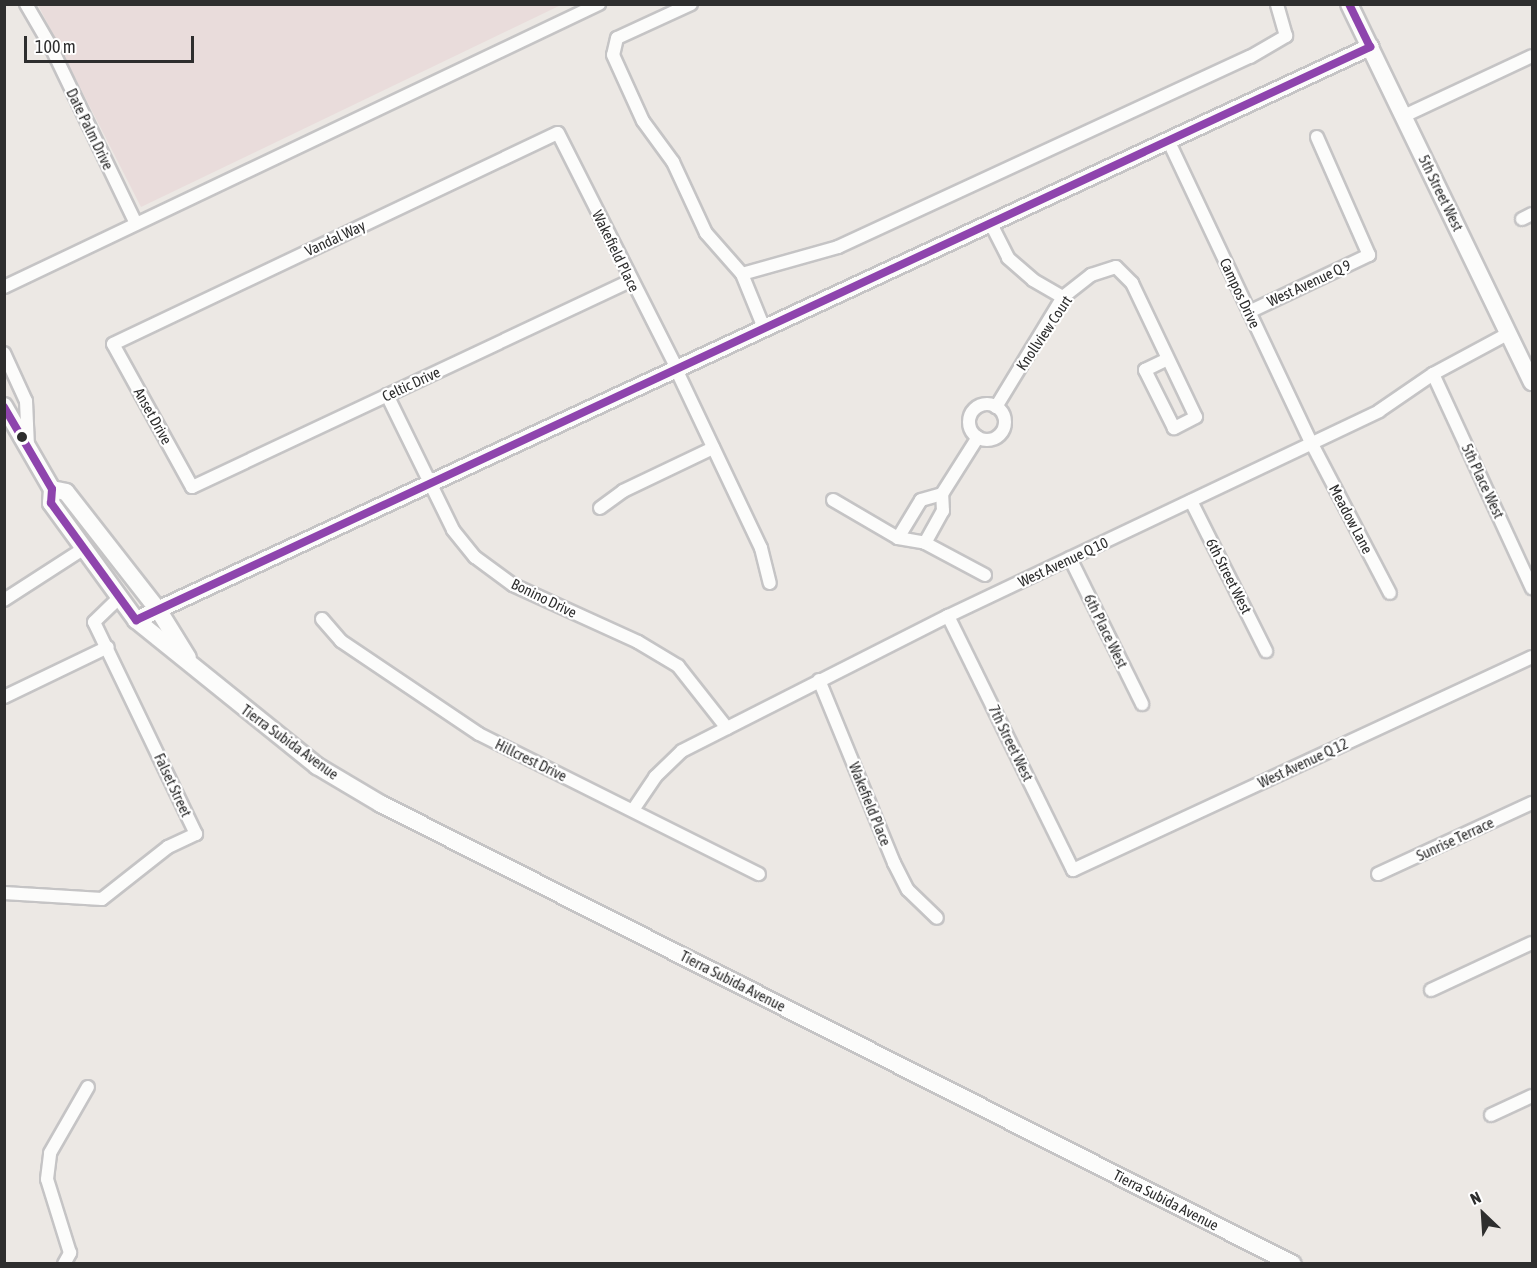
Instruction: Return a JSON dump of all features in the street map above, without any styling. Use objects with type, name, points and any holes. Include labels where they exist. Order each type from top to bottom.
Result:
[{"type":"main road","name":"5th Street West","points":[[1349,4],[1533,382]]},
{"type":"main road","points":[[136,620],[1370,47]]},
{"type":"main road","name":"Tierra Subida Avenue","points":[[4,406],[52,489],[51,503],[136,620],[317,766],[381,804],[1293,1263]]},
{"type":"main road","name":"Tierra Subida Avenue","points":[[52,489],[66,492],[159,611],[193,666]]},
{"type":"street","name":"Date Palm Drive","points":[[26,4],[46,39],[136,224]]},
{"type":"street","points":[[4,287],[599,4]]},
{"type":"street","points":[[692,4],[617,38],[613,55],[643,121],[673,162],[706,233],[742,274],[764,328]]},
{"type":"street","points":[[742,274],[838,247],[1250,57],[1286,36],[1277,4]]},
{"type":"street","points":[[1404,116],[1533,56]]},
{"type":"street","name":"Wakefield Place","points":[[558,132],[714,448],[761,548],[771,583]]},
{"type":"street","name":"Vandal Way","points":[[112,344],[558,132]]},
{"type":"street","name":"West Avenue Q 9","points":[[1249,312],[1370,255],[1317,137]]},
{"type":"street","name":"Campos Drive","points":[[1169,142],[1312,444]]},
{"type":"street","points":[[991,224],[1014,264],[1063,297]]},
{"type":"street","name":"Knollview Court","points":[[996,407],[1063,297],[1091,275],[1116,267],[1132,283],[1168,359]]},
{"type":"street","name":"Celtic Drive","points":[[192,487],[630,280]]},
{"type":"street","name":"West Avenue Q 10","points":[[633,810],[655,777],[682,751],[948,616],[1379,411],[1432,374],[1509,333]]},
{"type":"street","name":"Anset Drive","points":[[112,344],[192,487]]},
{"type":"street","points":[[4,353],[26,401],[28,450]]},
{"type":"street","points":[[1168,359],[1196,417],[1174,428],[1145,370],[1168,359]]},
{"type":"street","name":"5th Place West","points":[[1432,374],[1533,588]]},
{"type":"street","name":"Bonino Drive","points":[[387,395],[453,530],[475,557],[513,585],[638,642],[678,666],[727,728]]},
{"type":"street","points":[[979,406],[996,407],[1003,415],[1002,430],[989,439],[978,437],[971,429],[971,415],[979,406]]},
{"type":"street","points":[[925,543],[943,512],[942,494],[978,437]]},
{"type":"street","name":"Meadow Lane","points":[[1312,444],[1390,593]]},
{"type":"street","points":[[600,508],[623,491],[714,448]]},
{"type":"street","points":[[898,538],[921,500],[942,494]]},
{"type":"street","points":[[833,500],[898,538],[925,543],[986,575]]},
{"type":"street","name":"6th Street West","points":[[1191,501],[1266,651]]},
{"type":"street","points":[[6,596],[83,549]]},
{"type":"street","name":"6th Place West","points":[[1070,558],[1142,704]]},
{"type":"street","points":[[4,697],[108,647],[94,618],[119,598]]},
{"type":"street","name":"7th Street West","points":[[948,616],[1073,870]]},
{"type":"street","name":"Hillcrest Drive","points":[[322,619],[341,641],[479,734],[759,873]]},
{"type":"street","name":"Falset Street","points":[[4,893],[102,900],[168,847],[196,834],[108,647]]},
{"type":"street","name":"West Avenue Q 12","points":[[1073,870],[1533,657]]},
{"type":"street","name":"Wakefield Place","points":[[819,680],[894,863],[908,890],[937,918]]},
{"type":"street","name":"Sunrise Terrace","points":[[1378,874],[1533,803]]},
{"type":"street","points":[[1431,990],[1533,943]]},
{"type":"street","points":[[64,1263],[70,1253],[47,1179],[50,1153],[88,1087]]},
{"type":"street","points":[[1491,1115],[1533,1096]]},
{"type":"shaded area","points":[[38,5],[561,5],[141,207]]},
{"type":"transit line","points":[[4,407],[52,489],[51,503],[136,620],[1370,47],[1349,4]]}]
